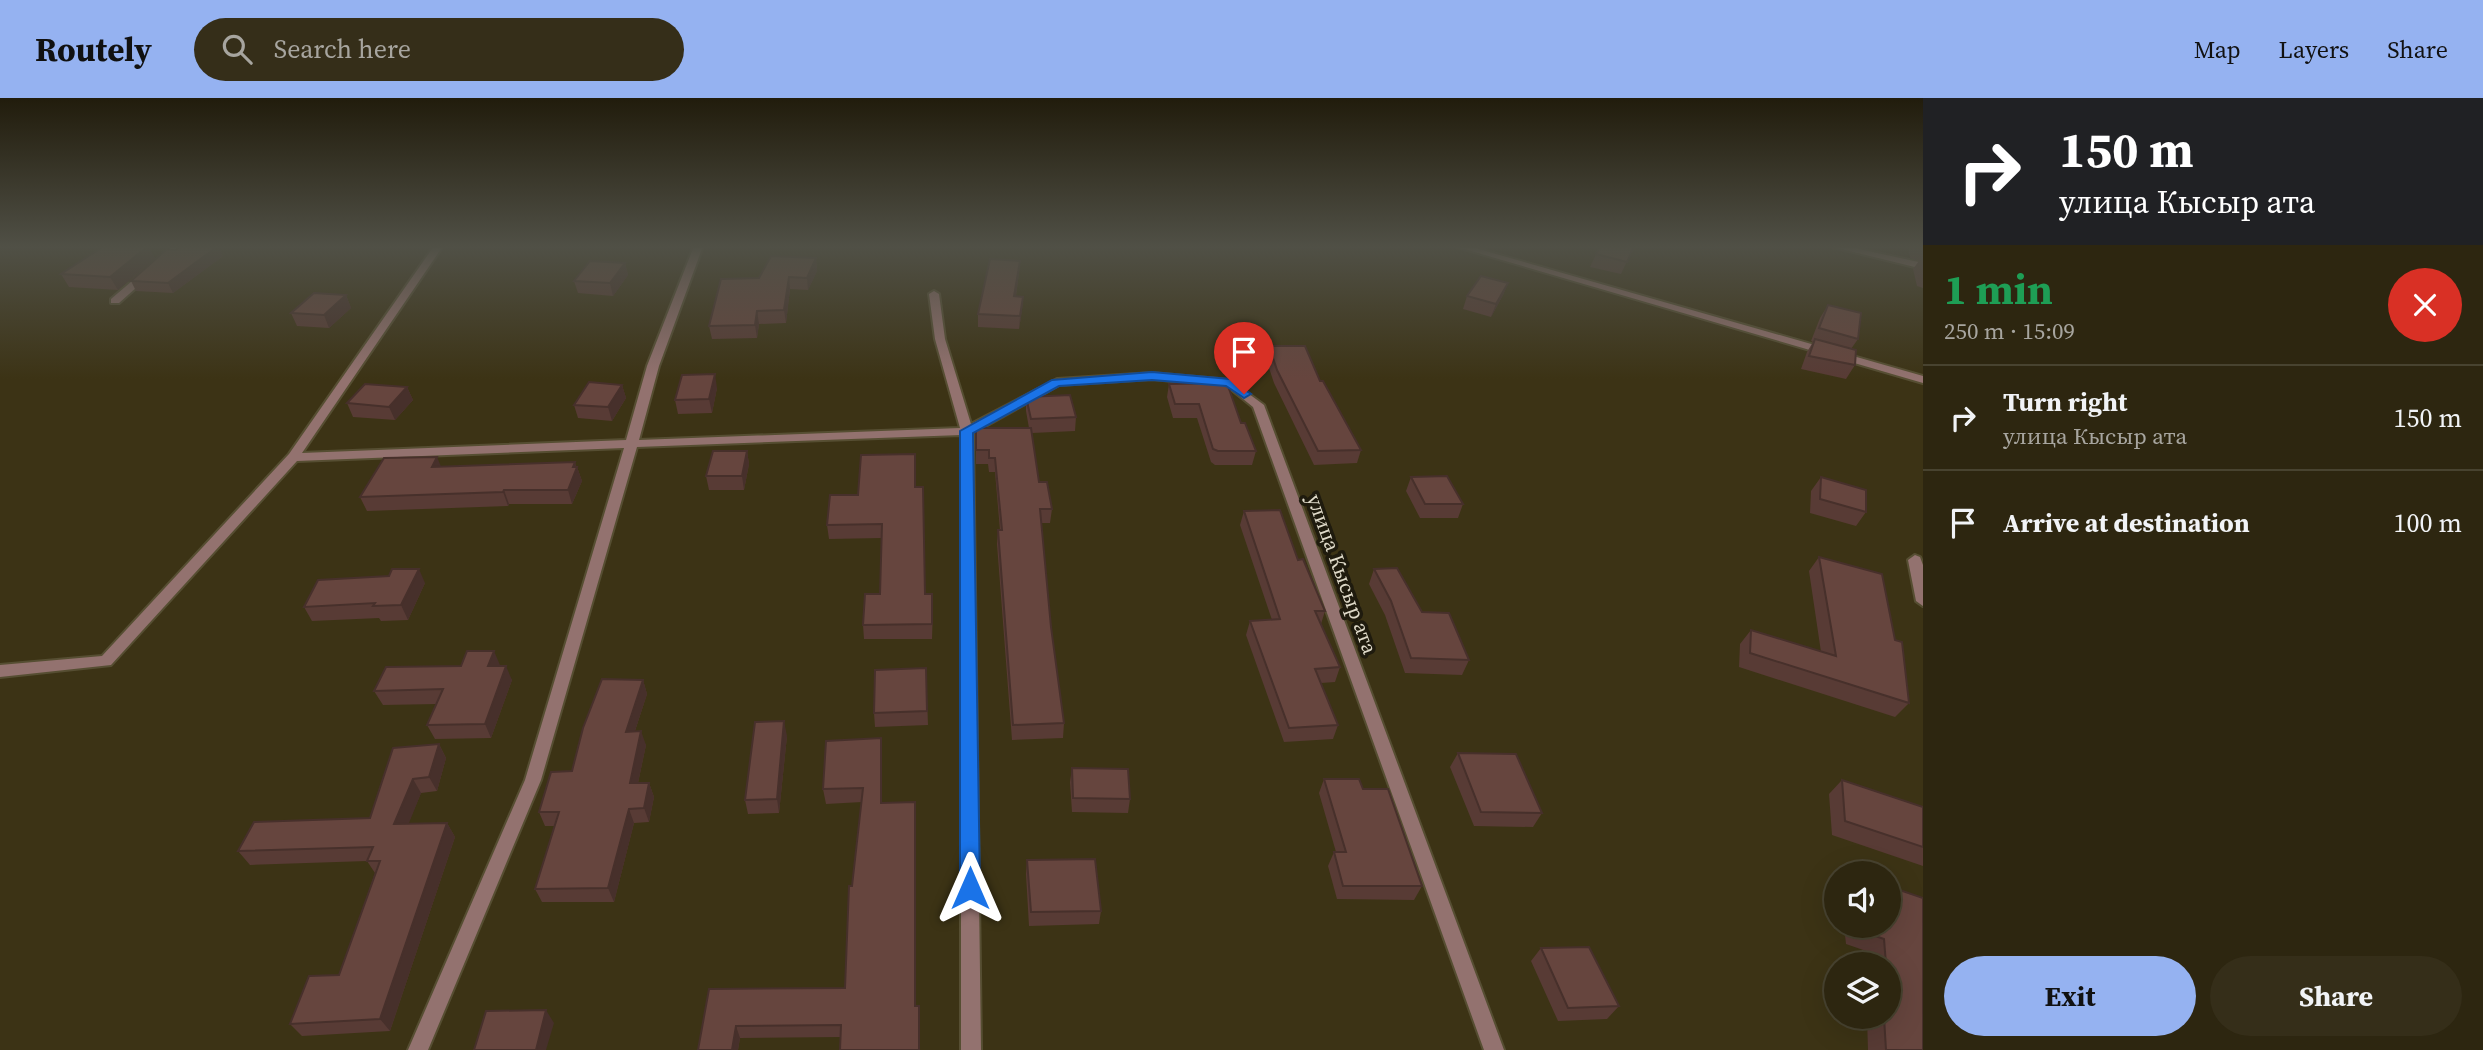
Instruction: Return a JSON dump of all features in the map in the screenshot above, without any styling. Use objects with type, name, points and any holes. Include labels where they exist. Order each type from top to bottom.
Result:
[{"type":"street","points":[[114,301],[126,290]]},
{"type":"street","points":[[0,671],[106,662],[293,457],[407,290]]},
{"type":"street","points":[[418,1050],[533,780],[653,366],[681,290]]},
{"type":"street","points":[[1626,290],[1923,380]]},
{"type":"street","points":[[934,293],[940,339],[967,431],[971,1050]]},
{"type":"street","name":"улица Кысыр ата","points":[[967,431],[1057,382],[1152,376],[1230,383],[1258,405],[1494,1050]]},
{"type":"street","points":[[293,457],[967,431]]},
{"type":"street","points":[[1915,560],[1923,601]]},
{"type":"building","points":[[718,290],[787,290],[784,310],[757,311],[755,325],[709,326]]},
{"type":"building","points":[[983,290],[1015,290],[1014,296],[1023,297],[1020,316],[978,314]]},
{"type":"building","points":[[1471,290],[1504,290],[1496,304],[1467,296]]},
{"type":"building","points":[[314,293],[346,295],[324,315],[291,313]]},
{"type":"building","points":[[1828,305],[1861,313],[1858,339],[1819,328]]},
{"type":"building","points":[[1815,339],[1856,350],[1855,365],[1809,356]]},
{"type":"building","points":[[1269,346],[1305,346],[1320,381],[1323,381],[1361,450],[1318,451],[1277,370]]},
{"type":"building","points":[[715,374],[709,399],[675,400],[682,375]]},
{"type":"building","points":[[589,382],[622,385],[608,407],[574,405]]},
{"type":"building","points":[[1227,383],[1241,423],[1245,423],[1256,451],[1213,449],[1199,404],[1175,404],[1169,384]]},
{"type":"building","points":[[365,384],[407,387],[389,407],[347,403]]},
{"type":"building","points":[[1070,395],[1076,417],[1031,419],[1026,397]]},
{"type":"building","points":[[976,428],[1031,428],[1039,482],[1047,482],[1052,509],[1040,509],[1051,627],[1064,723],[1013,725],[998,530],[1002,530],[995,458],[989,458],[989,450],[976,450]]},
{"type":"building","points":[[713,451],[747,451],[742,476],[706,476]]},
{"type":"building","points":[[915,454],[915,487],[923,487],[925,594],[932,594],[932,624],[863,625],[865,594],[880,594],[882,524],[827,525],[830,495],[858,495],[861,455]]},
{"type":"building","points":[[437,457],[432,467],[575,462],[573,467],[577,467],[568,490],[504,490],[360,497],[384,458]]},
{"type":"building","points":[[1447,476],[1463,504],[1425,504],[1411,477]]},
{"type":"building","points":[[1821,477],[1866,490],[1866,512],[1820,499]]},
{"type":"building","points":[[1280,510],[1298,560],[1303,559],[1325,611],[1315,611],[1340,667],[1315,669],[1338,725],[1289,728],[1250,621],[1280,619],[1244,511]]},
{"type":"building","points":[[1819,557],[1882,574],[1895,640],[1902,642],[1909,703],[1750,653],[1751,630],[1836,656]]},
{"type":"building","points":[[1397,568],[1422,612],[1449,613],[1469,660],[1411,658],[1391,601],[1374,569]]},
{"type":"building","points":[[392,569],[419,569],[401,605],[373,606],[375,603],[304,607],[318,580],[389,576]]},
{"type":"building","points":[[467,651],[494,651],[488,666],[506,666],[485,724],[427,725],[443,689],[374,691],[386,667],[461,666]]},
{"type":"building","points":[[926,668],[927,711],[874,713],[875,670]]},
{"type":"building","points":[[602,679],[643,680],[626,732],[641,731],[630,783],[649,783],[644,808],[629,809],[608,888],[535,889],[559,812],[539,812],[551,772],[572,771],[583,728]]},
{"type":"building","points":[[784,721],[777,799],[745,800],[755,722]]},
{"type":"building","points":[[881,738],[881,803],[915,802],[915,1006],[919,1006],[919,1050],[840,1050],[841,1025],[736,1026],[732,1050],[698,1050],[709,989],[845,988],[849,886],[852,886],[863,788],[823,789],[826,741]]},
{"type":"building","points":[[439,744],[429,777],[413,779],[394,824],[447,823],[380,1019],[290,1024],[309,976],[339,975],[380,861],[367,861],[373,847],[238,851],[254,822],[370,818],[393,748]]},
{"type":"building","points":[[1458,753],[1516,754],[1542,813],[1481,812]]},
{"type":"building","points":[[1072,768],[1128,769],[1130,799],[1073,798]]},
{"type":"building","points":[[1324,779],[1359,779],[1363,789],[1388,789],[1422,886],[1343,886],[1334,852],[1346,852]]},
{"type":"building","points":[[1842,780],[1923,807],[1923,847],[1845,821]]},
{"type":"building","points":[[1095,859],[1101,911],[1031,912],[1027,860]]},
{"type":"building","points":[[1901,890],[1923,898],[1923,1050],[1886,1050],[1885,1029],[1901,1029],[1901,952],[1885,952],[1884,939],[1881,938],[1901,938]]},
{"type":"building","points":[[1589,947],[1619,1006],[1568,1008],[1541,948]]},
{"type":"building","points":[[546,1010],[536,1050],[474,1050],[486,1011]]},
{"type":"route","points":[[970,888],[967,431],[1057,382],[1152,376],[1230,383],[1244,394]]}]
